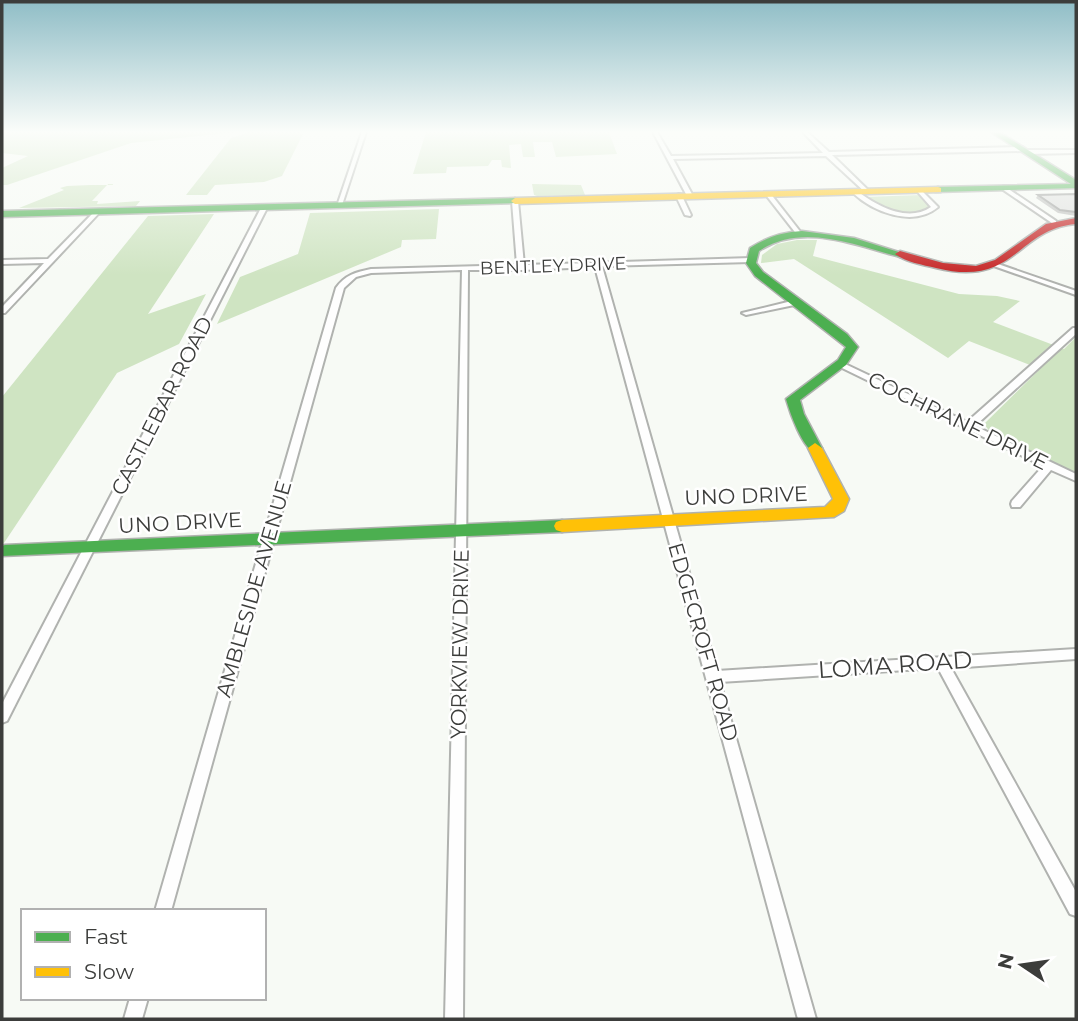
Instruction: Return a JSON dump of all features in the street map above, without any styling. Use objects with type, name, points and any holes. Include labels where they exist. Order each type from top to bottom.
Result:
[{"type":"main road","points":[[2,214],[1076,185]]},
{"type":"main road","points":[[840,365],[852,352],[848,341],[758,274],[751,260],[754,250],[765,242],[800,235],[838,239],[957,268],[984,268],[1054,222],[1076,221]]},
{"type":"main road","name":"UNO DRIVE","points":[[5,551],[815,514],[836,510],[841,506],[838,492],[797,414],[793,399],[840,365]]},
{"type":"street","points":[[339,205],[348,180]]},
{"type":"street","points":[[678,180],[688,215]]},
{"type":"street","points":[[851,180],[868,203],[887,211],[909,214],[931,211],[935,207],[934,204],[919,190]]},
{"type":"street","points":[[1004,188],[1054,222]]},
{"type":"street","points":[[768,194],[800,235]]},
{"type":"street","points":[[515,201],[522,268]]},
{"type":"street","name":"CASTLEBAR ROAD","points":[[2,717],[264,208]]},
{"type":"street","points":[[2,311],[97,212]]},
{"type":"street","name":"BENTLEY DRIVE","points":[[356,275],[371,271],[751,260]]},
{"type":"street","points":[[2,262],[51,261]]},
{"type":"street","points":[[993,264],[1076,293]]},
{"type":"street","name":"EDGECROFT ROAD","points":[[598,265],[807,1019]]},
{"type":"street","name":"YORKVIEW DRIVE","points":[[454,1019],[465,269]]},
{"type":"street","name":"AMBLESIDE AVENUE","points":[[164,909],[340,288],[345,281],[356,275]]},
{"type":"street","points":[[746,313],[796,302]]},
{"type":"street","points":[[969,426],[1076,330]]},
{"type":"street","name":"COCHRANE DRIVE","points":[[840,365],[1076,478]]},
{"type":"street","points":[[1016,504],[1051,465]]},
{"type":"street","name":"LOMA ROAD","points":[[713,677],[1076,653]]},
{"type":"street","points":[[942,662],[1076,908]]},
{"type":"street","points":[[133,1019],[138,1000]]},
{"type":"green space","points":[[2,180],[23,180],[7,185],[2,185]]},
{"type":"green space","points":[[198,180],[271,180],[215,185],[207,195],[186,195]]},
{"type":"green space","points":[[108,184],[92,201],[98,201],[97,204],[140,201],[136,206],[19,208],[64,190],[60,188],[67,186]]},
{"type":"green space","points":[[532,184],[581,185],[585,195],[537,196],[534,195]]},
{"type":"green space","points":[[921,195],[928,207],[921,211],[904,213],[879,206],[865,197]]},
{"type":"green space","points":[[439,209],[436,239],[402,240],[401,247],[217,324],[240,277],[298,254],[310,213]]},
{"type":"green space","points":[[214,214],[148,314],[206,294],[179,344],[117,373],[2,546],[2,397],[148,216]]},
{"type":"green space","points":[[817,240],[813,256],[959,294],[997,296],[1020,301],[993,322],[1064,349],[1076,337],[1076,473],[991,433],[984,424],[1040,369],[969,341],[948,358],[794,259],[761,263],[762,255],[777,244]]},
{"type":"building","points":[[1076,194],[1076,212],[1060,210],[1038,195]]},
{"type":"traffic: fast","points":[[1071,180],[1076,183]]},
{"type":"traffic: fast","points":[[938,190],[1076,186]]},
{"type":"traffic: fast","points":[[2,214],[515,201]]},
{"type":"traffic: fast","points":[[815,448],[797,414],[793,399],[842,362],[852,347],[843,337],[759,274],[751,263],[754,250],[773,239],[802,234],[854,241],[900,254]]},
{"type":"traffic: fast","points":[[5,551],[562,526]]},
{"type":"traffic: slow","points":[[515,201],[938,190]]},
{"type":"traffic: slow","points":[[562,526],[828,513],[838,507],[841,499],[815,448]]},
{"type":"traffic: jam","points":[[900,254],[943,267],[976,269],[999,262],[1049,226],[1076,221]]}]
